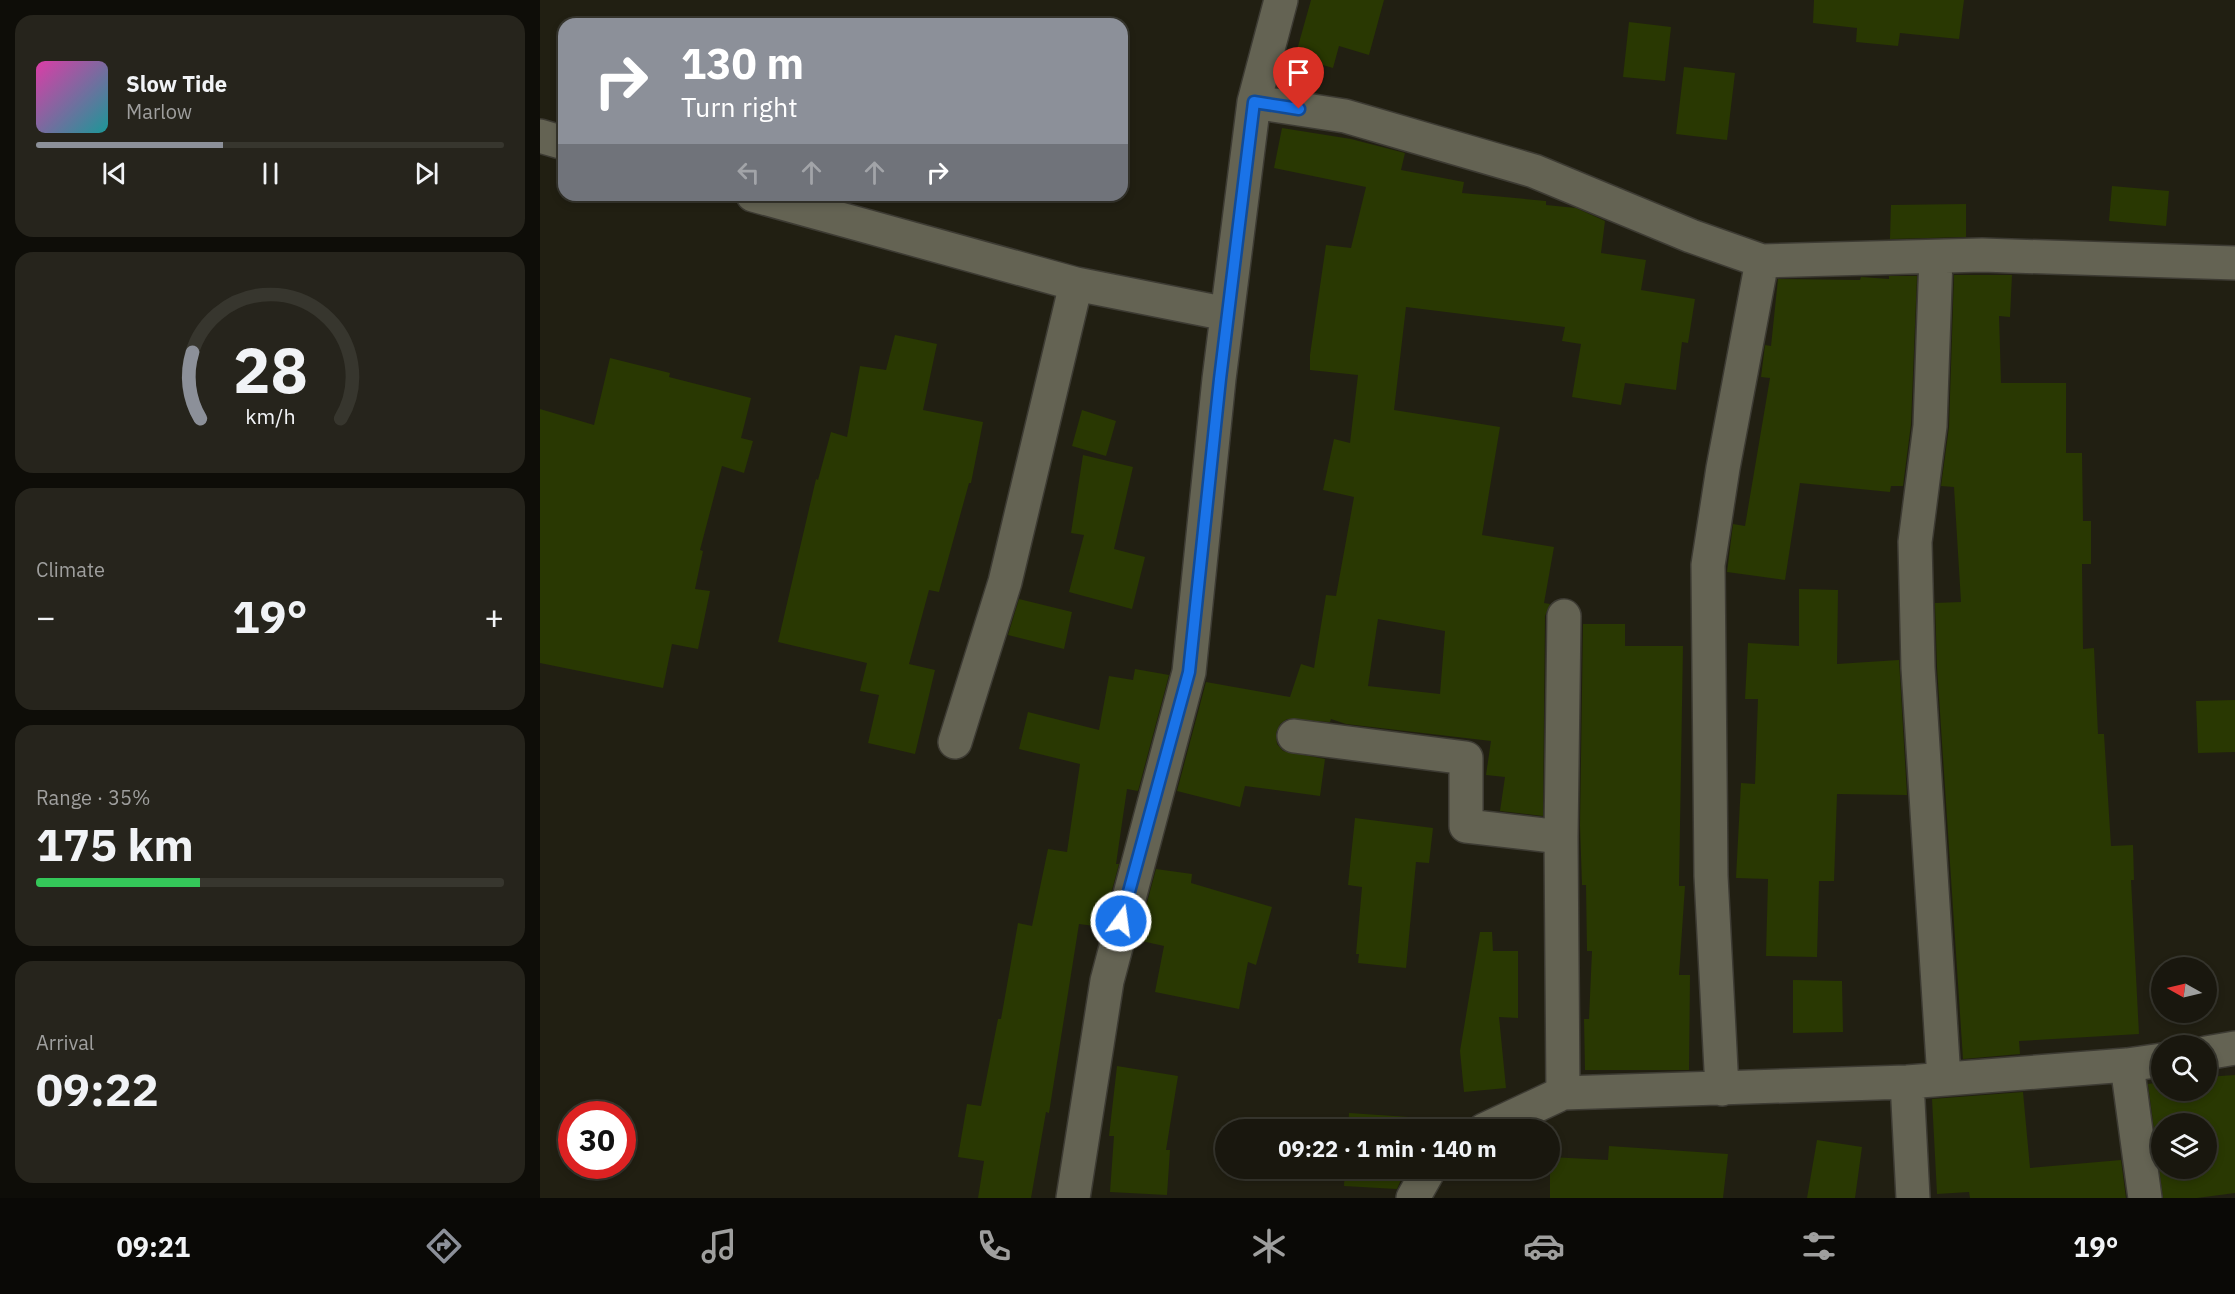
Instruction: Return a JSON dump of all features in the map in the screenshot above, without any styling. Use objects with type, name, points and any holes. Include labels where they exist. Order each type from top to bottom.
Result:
[{"type":"street","points":[[1073,1198],[1107,981],[1189,672],[1227,314],[1254,102],[1281,0]]},
{"type":"street","points":[[1254,102],[1345,116],[1534,171],[1691,236],[1762,261],[1982,255],[2235,263]]},
{"type":"street","points":[[540,136],[558,141]]},
{"type":"street","points":[[775,201],[1076,284],[1227,314]]},
{"type":"street","points":[[1936,257],[1930,426],[1915,542],[1918,668],[1944,1079]]},
{"type":"street","points":[[1722,1089],[1712,876],[1708,565],[1762,261]]},
{"type":"street","points":[[955,742],[1005,582],[1076,284]]},
{"type":"street","points":[[1563,1093],[1564,616]]},
{"type":"street","points":[[1294,736],[1466,758],[1466,826],[1562,837]]},
{"type":"street","points":[[2217,1051],[2235,1048]]},
{"type":"street","points":[[1507,1119],[1563,1093],[1907,1082],[2151,1062]]},
{"type":"street","points":[[2127,1065],[2145,1198]]},
{"type":"street","points":[[1907,1082],[1913,1198]]},
{"type":"street","points":[[1413,1198],[1424,1179]]},
{"type":"building","points":[[1311,0],[1384,0],[1369,55],[1339,46],[1333,68],[1295,57]]},
{"type":"building","points":[[1814,0],[1964,0],[1959,39],[1900,33],[1898,46],[1856,42],[1857,28],[1813,23]]},
{"type":"building","points":[[1629,22],[1671,27],[1665,81],[1623,77]]},
{"type":"building","points":[[1684,67],[1735,73],[1727,140],[1676,134]]},
{"type":"building","points":[[1282,128],[1351,139],[1405,153],[1401,170],[1464,182],[1462,193],[1546,201],[1546,205],[1576,208],[1605,221],[1601,253],[1646,260],[1641,290],[1695,299],[1688,343],[1682,342],[1676,390],[1625,383],[1621,405],[1572,397],[1581,344],[1562,341],[1565,327],[1406,307],[1394,410],[1500,427],[1482,535],[1554,547],[1544,603],[1550,604],[1545,616],[1543,816],[1500,811],[1505,777],[1486,775],[1491,741],[1346,724],[1331,719],[1330,722],[1287,719],[1280,724],[1276,733],[1277,744],[1283,751],[1325,759],[1320,796],[1245,786],[1240,807],[1177,791],[1206,682],[1290,697],[1301,664],[1314,668],[1326,595],[1336,596],[1354,497],[1323,490],[1334,439],[1350,443],[1358,375],[1310,370],[1310,355],[1326,245],[1351,248],[1366,187],[1274,168]],"holes":[[[1378,619],[1445,631],[1440,694],[1368,686]]]},
{"type":"building","points":[[2112,186],[2169,191],[2166,226],[2109,221]]},
{"type":"building","points":[[1966,204],[1966,237],[1890,239],[1891,205]]},
{"type":"building","points":[[1954,275],[2012,275],[2010,317],[1999,316],[2001,383],[2066,383],[2066,453],[2082,453],[2083,521],[2091,521],[2091,564],[2082,564],[2083,649],[2094,648],[2098,734],[2104,734],[2111,846],[2133,845],[2134,880],[2131,880],[2139,1034],[2019,1041],[2020,1054],[1963,1059],[1937,667],[1935,603],[1961,602],[1954,487],[1941,486],[1949,427]]},
{"type":"building","points":[[1889,276],[1917,276],[1911,424],[1903,486],[1891,486],[1890,492],[1800,483],[1785,580],[1727,572],[1733,524],[1745,526],[1770,378],[1761,377],[1765,345],[1771,346],[1778,279],[1860,280],[1861,277],[1889,279]]},
{"type":"building","points":[[895,335],[937,344],[923,410],[983,422],[971,483],[969,483],[939,592],[929,590],[909,664],[935,670],[915,754],[868,743],[879,695],[860,691],[867,663],[778,642],[816,479],[818,480],[831,432],[847,437],[860,366],[886,370]]},
{"type":"building","points":[[610,358],[670,373],[669,377],[751,398],[741,438],[753,441],[744,473],[722,466],[700,550],[703,551],[695,589],[710,591],[698,649],[672,644],[663,688],[540,663],[540,409],[594,425]]},
{"type":"building","points":[[1082,410],[1116,421],[1106,456],[1072,446]]},
{"type":"building","points":[[1083,455],[1133,467],[1114,549],[1145,557],[1132,609],[1069,592],[1084,535],[1071,533]]},
{"type":"building","points":[[1799,589],[1838,590],[1837,664],[1899,660],[1907,795],[1837,794],[1834,881],[1819,881],[1817,957],[1766,956],[1768,879],[1736,878],[1741,783],[1755,784],[1758,699],[1745,699],[1748,643],[1799,646]]},
{"type":"building","points":[[1019,599],[1072,612],[1064,649],[1008,635]]},
{"type":"building","points":[[1583,624],[1625,624],[1625,646],[1683,646],[1679,886],[1685,886],[1679,975],[1690,975],[1689,1070],[1585,1070],[1584,1019],[1589,1019],[1592,951],[1587,951],[1586,885],[1582,885],[1580,826]]},
{"type":"building","points":[[1135,669],[1169,675],[1138,791],[1127,789],[1116,864],[1119,864],[1102,927],[1079,924],[1049,1113],[1046,1112],[1031,1198],[978,1198],[984,1161],[958,1157],[967,1104],[981,1106],[998,1019],[1001,1019],[1018,923],[1032,926],[1048,849],[1067,852],[1080,764],[1019,749],[1028,712],[1099,730],[1109,676],[1133,680]]},
{"type":"building","points":[[2235,700],[2235,752],[2198,753],[2196,701]]},
{"type":"building","points":[[1355,818],[1433,828],[1429,863],[1416,862],[1406,968],[1358,963],[1359,954],[1356,954],[1362,887],[1348,885]]},
{"type":"building","points":[[1156,869],[1192,874],[1191,883],[1272,907],[1256,965],[1248,962],[1239,1009],[1155,992],[1164,946],[1137,940]]},
{"type":"building","points":[[1480,932],[1492,932],[1493,951],[1518,951],[1518,1018],[1499,1017],[1506,1088],[1464,1092],[1460,1051]]},
{"type":"building","points":[[1793,980],[1842,981],[1843,1032],[1793,1033]]},
{"type":"building","points":[[1117,1066],[1178,1076],[1166,1150],[1170,1150],[1167,1195],[1110,1192],[1114,1136],[1109,1136]]},
{"type":"building","points":[[2235,1075],[2235,1193],[2197,1198],[2163,1198],[2160,1179],[2217,1179],[2217,1113],[2152,1113],[2148,1084],[2151,1084],[2151,1101],[2217,1101],[2217,1076]]},
{"type":"building","points":[[2023,1092],[2030,1168],[2121,1160],[2126,1198],[1970,1198],[1969,1192],[1937,1194],[1932,1099]]},
{"type":"building","points":[[1349,1113],[1409,1117],[1409,1119],[1349,1119]]},
{"type":"building","points":[[1817,1140],[1862,1147],[1855,1198],[1807,1198]]},
{"type":"building","points":[[1609,1146],[1728,1154],[1723,1198],[1550,1198],[1550,1179],[1560,1179],[1560,1158],[1608,1160]]},
{"type":"building","points":[[1344,1179],[1401,1179],[1397,1189],[1344,1186]]},
{"type":"route","points":[[1121,921],[1189,672],[1220,379],[1254,102],[1299,109]]}]
